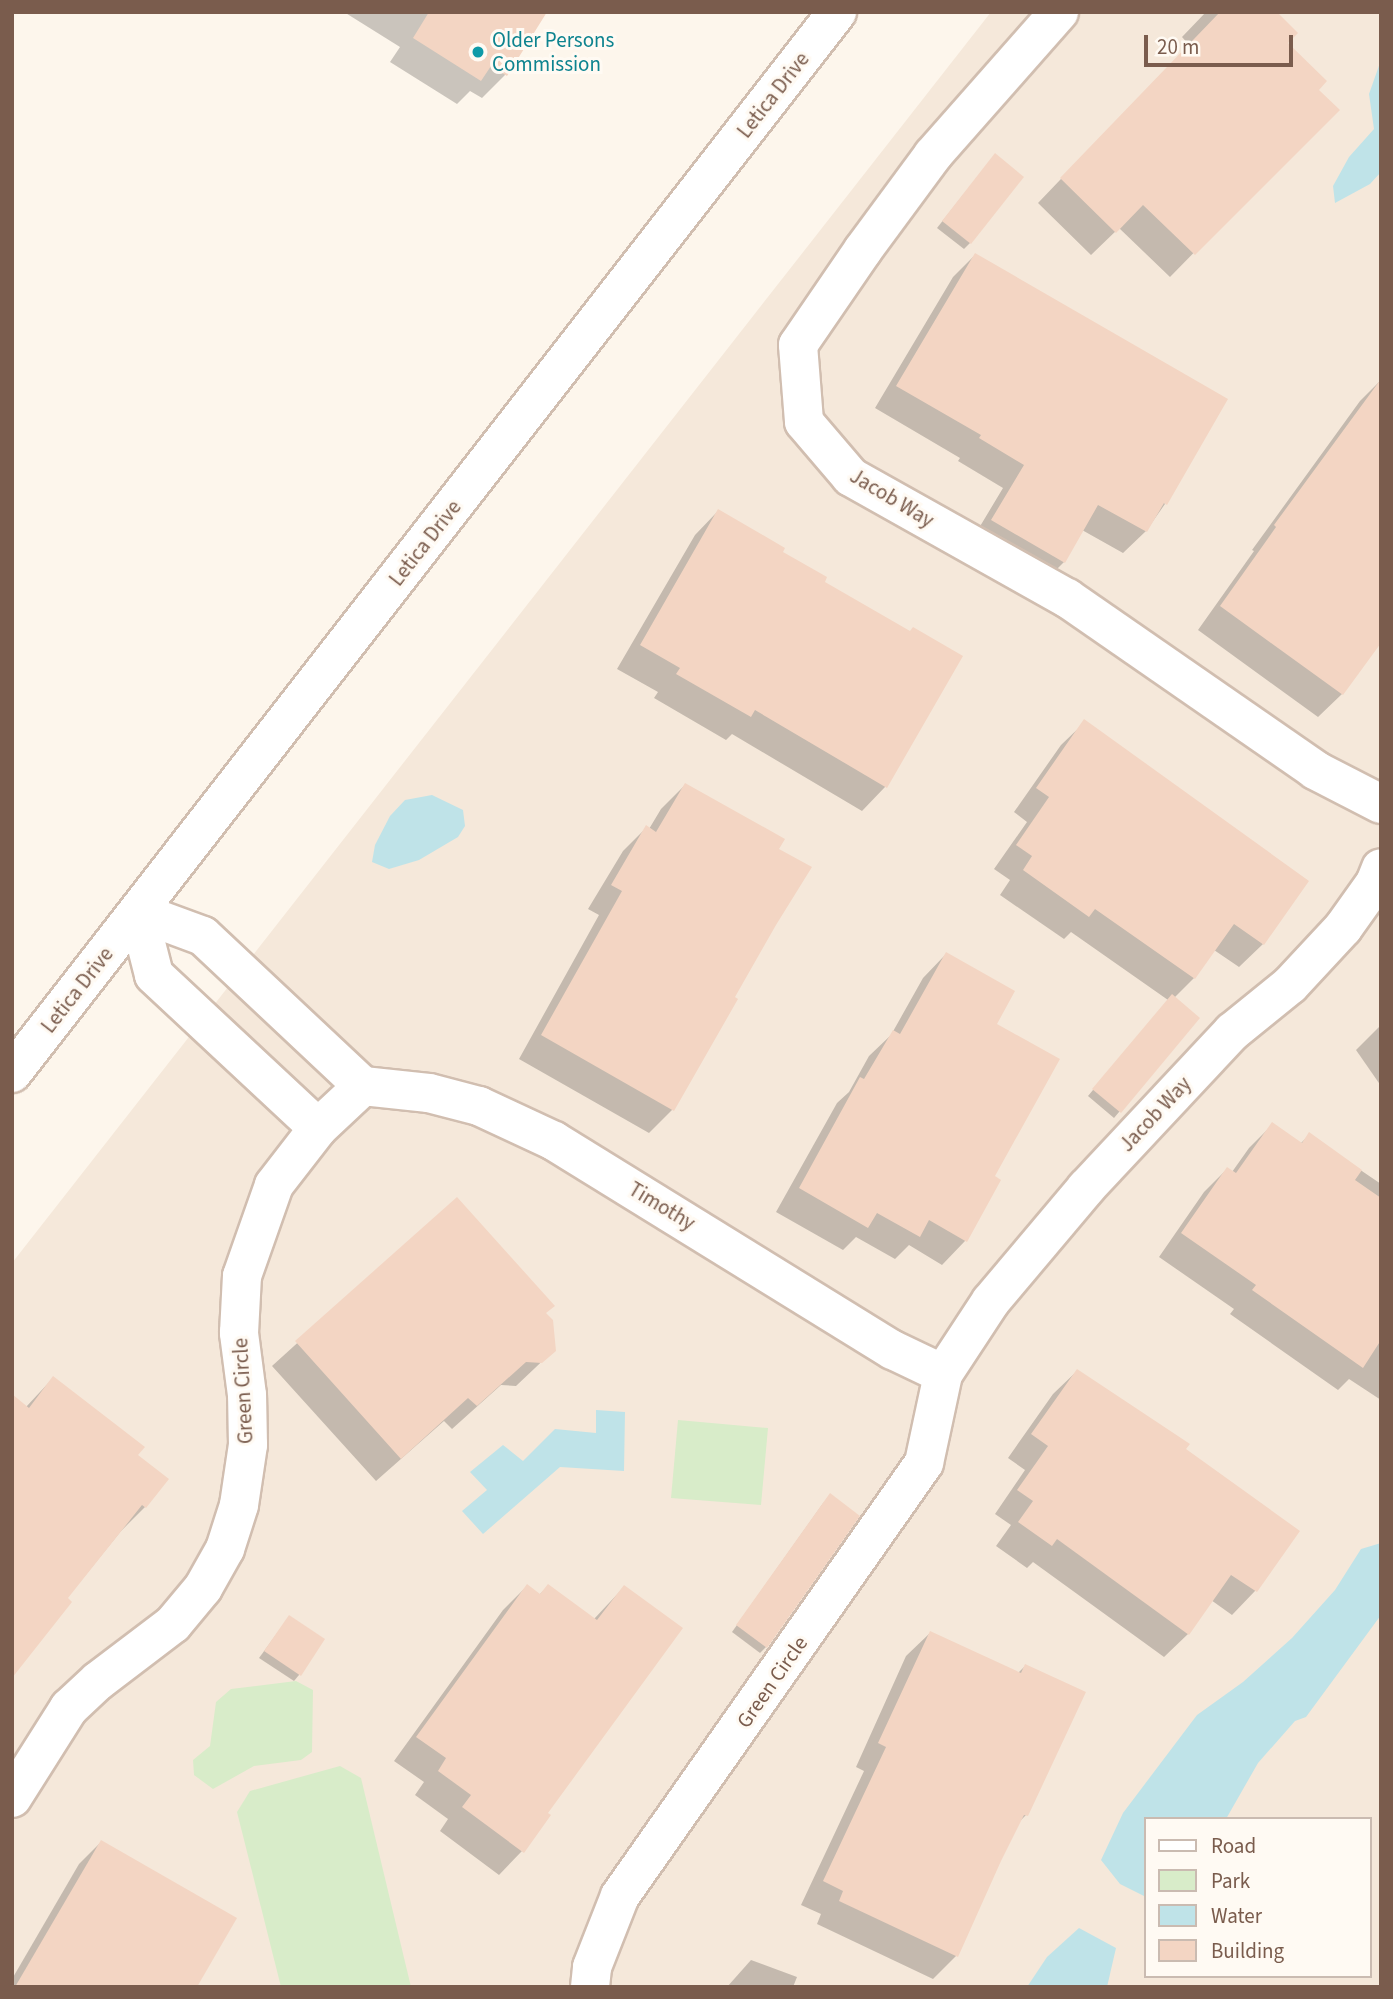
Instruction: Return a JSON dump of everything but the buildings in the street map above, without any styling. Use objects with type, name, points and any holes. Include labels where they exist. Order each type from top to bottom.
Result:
[{"type":"street","name":"Letica Drive","points":[[12,1073],[837,12]]},
{"type":"street","name":"Jacob Way","points":[[1059,12],[933,155],[798,345],[804,422],[850,477],[1067,598],[1315,770],[1381,804]]},
{"type":"street","name":"Jacob Way","points":[[943,1374],[990,1301],[1086,1188],[1232,1032],[1290,985],[1343,928],[1375,883],[1381,868]]},
{"type":"street","points":[[138,912],[203,936],[363,1086],[318,1128],[154,975],[138,912]]},
{"type":"street","name":"Timothy","points":[[363,1086],[429,1093],[479,1106],[554,1141],[893,1350],[943,1374]]},
{"type":"street","name":"Green Circle","points":[[12,1798],[69,1708],[97,1681],[173,1624],[203,1588],[225,1549],[239,1504],[248,1445],[247,1395],[239,1333],[242,1276],[274,1185],[318,1128]]},
{"type":"street","name":"Green Circle","points":[[590,1987],[592,1967],[620,1896],[924,1463],[943,1374]]},
{"type":"shaded area","points":[[991,12],[1381,12],[1381,1987],[12,1987],[12,1263]]},
{"type":"green space","points":[[678,1420],[768,1428],[761,1505],[671,1498]]},
{"type":"green space","points":[[296,1681],[313,1690],[312,1752],[301,1760],[254,1766],[213,1789],[194,1775],[193,1760],[210,1746],[216,1702],[231,1689]]},
{"type":"green space","points":[[340,1766],[361,1778],[411,1987],[281,1987],[237,1812],[250,1791]]},
{"type":"water","points":[[1381,60],[1381,172],[1370,184],[1335,203],[1333,186],[1349,157],[1374,129],[1369,94]]},
{"type":"water","points":[[432,795],[463,810],[465,826],[458,837],[419,860],[389,869],[372,862],[375,845],[390,816],[405,800]]},
{"type":"water","points":[[596,1410],[625,1412],[624,1471],[560,1467],[483,1534],[462,1511],[487,1490],[470,1472],[503,1445],[523,1461],[555,1429],[596,1433]]},
{"type":"water","points":[[1381,1543],[1381,1615],[1306,1717],[1295,1721],[1258,1763],[1227,1817],[1144,1817],[1144,1896],[1120,1884],[1101,1860],[1123,1813],[1197,1715],[1243,1682],[1292,1638],[1335,1590],[1361,1549]]},
{"type":"water","points":[[1079,1928],[1116,1948],[1107,1987],[1027,1987],[1047,1957]]},
{"type":"place","name":"Older Persons Commission","points":[[478,52]]}]
